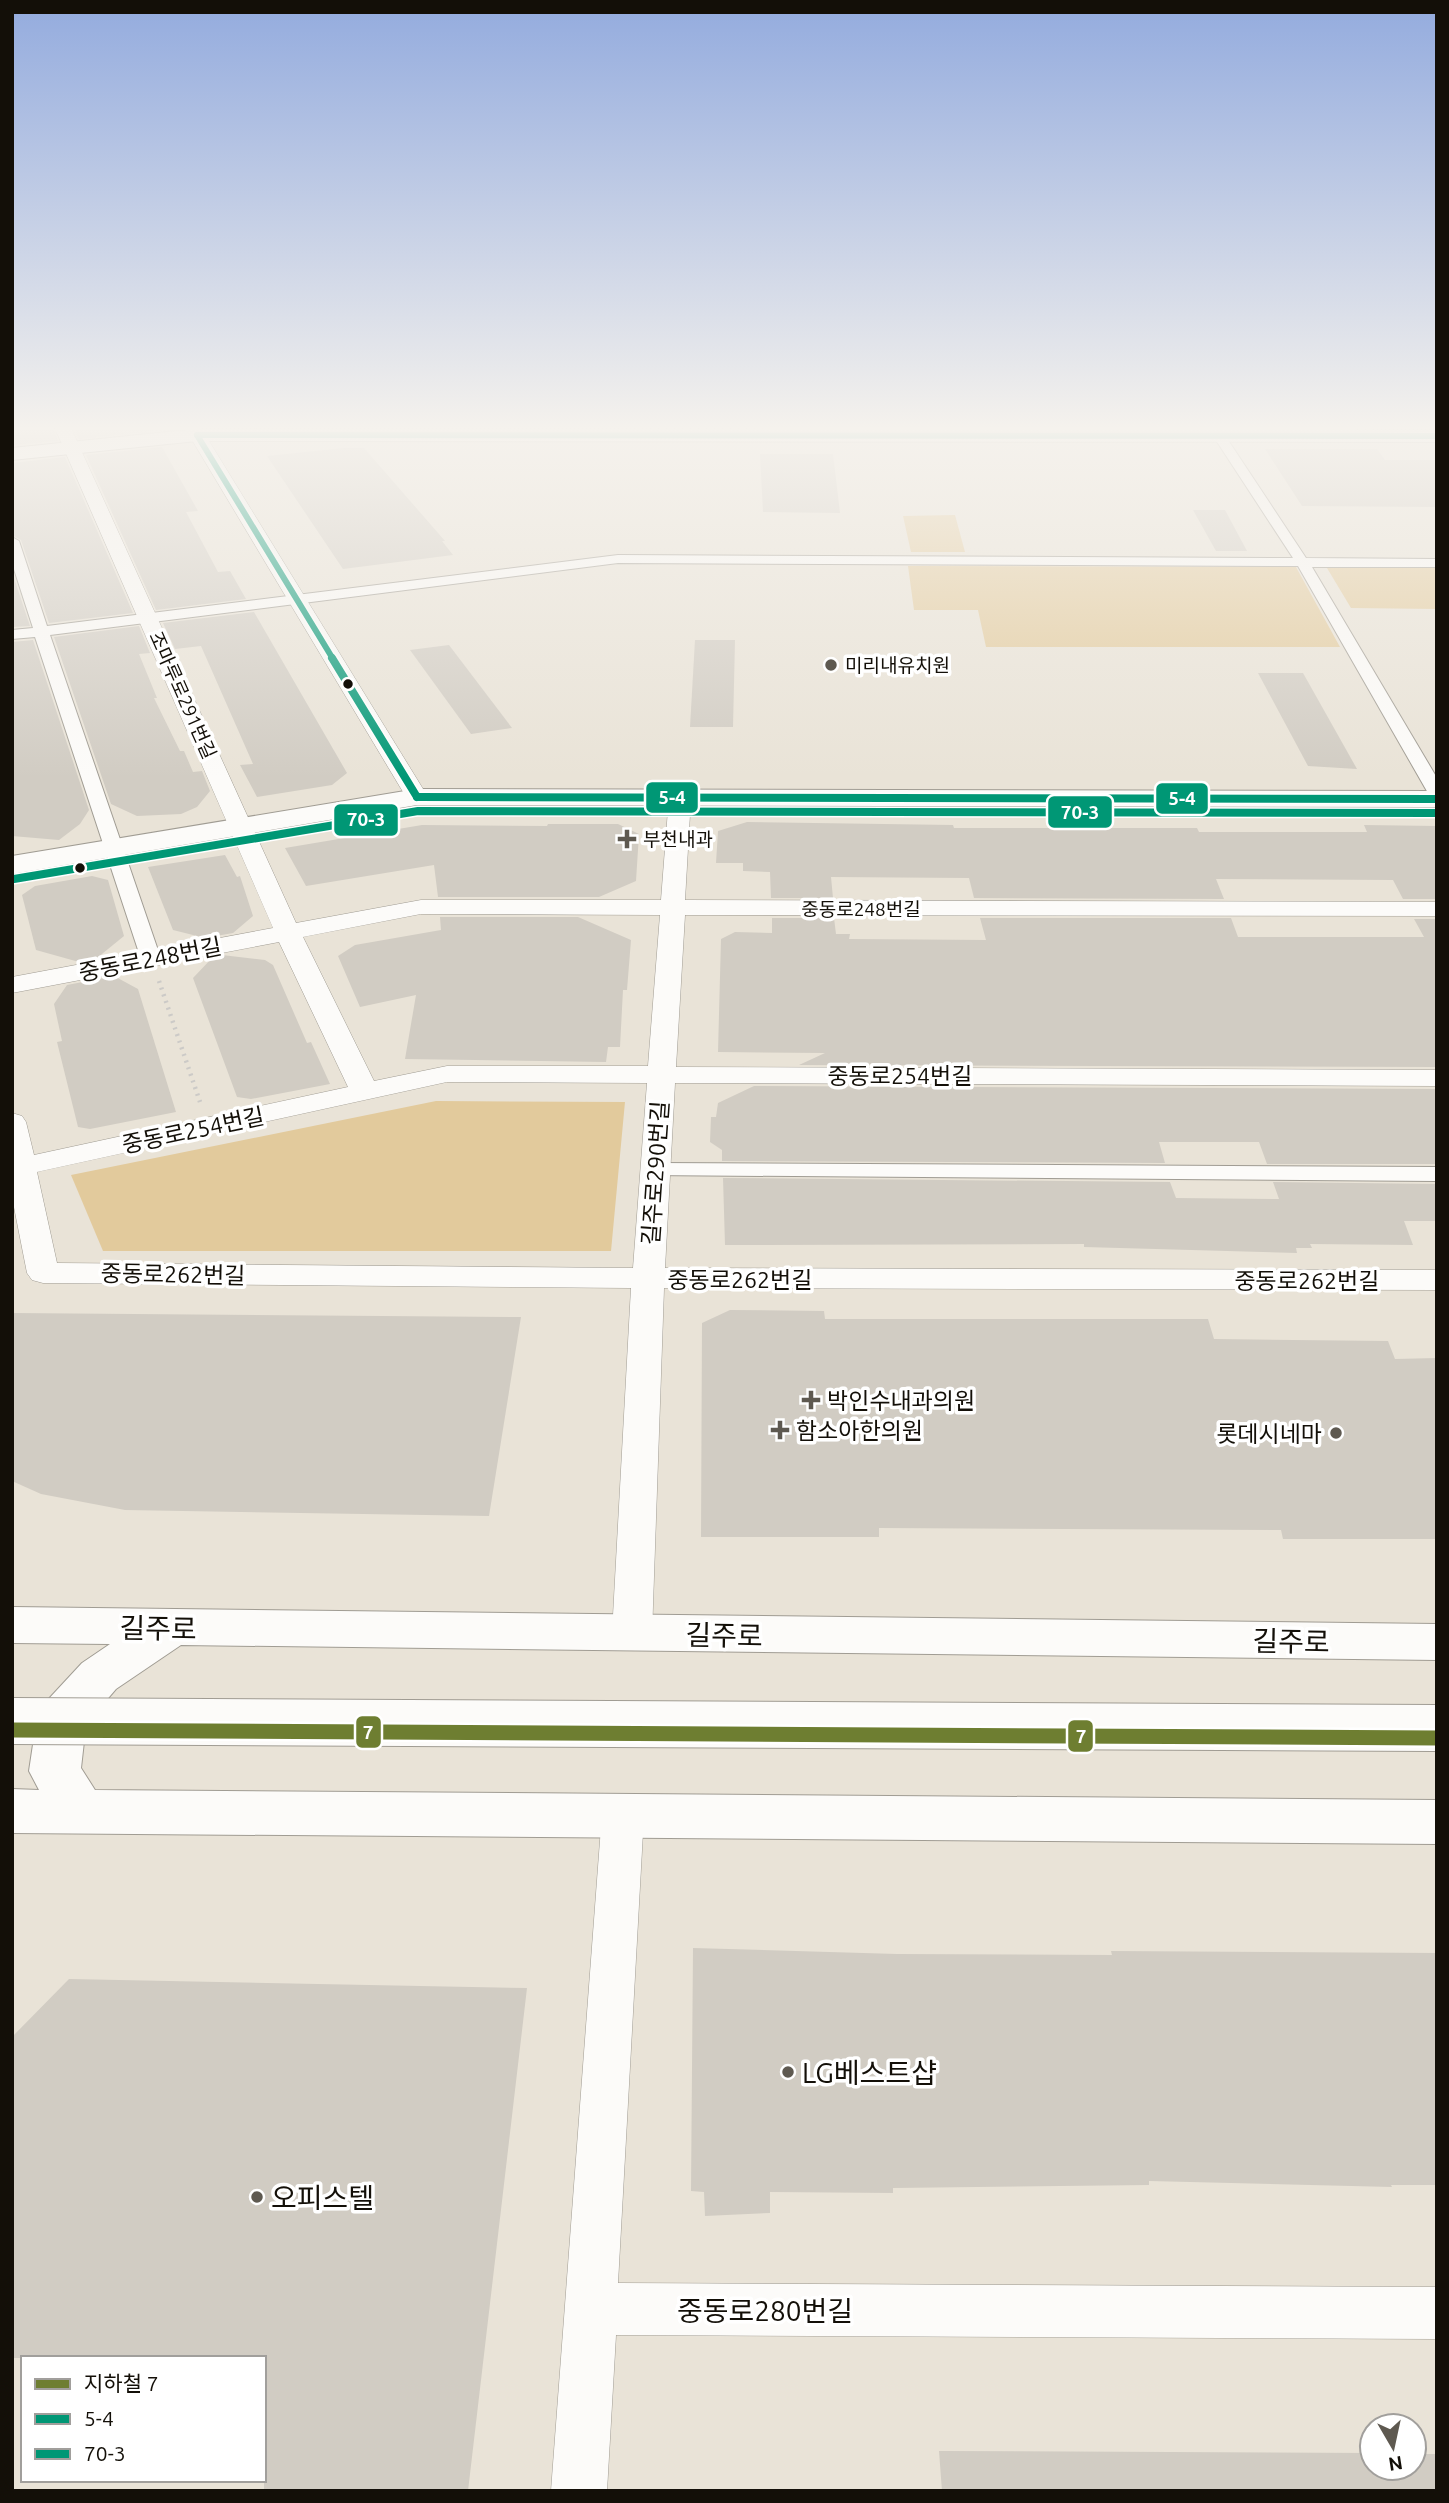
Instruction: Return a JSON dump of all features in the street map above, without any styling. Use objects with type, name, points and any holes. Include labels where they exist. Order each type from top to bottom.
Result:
[{"type":"street","points":[[13,545],[112,849],[151,959]]},
{"type":"street","name":"조마루로291번길","points":[[115,545],[242,826]]},
{"type":"street","points":[[264,545],[417,797]]},
{"type":"street","points":[[1291,545],[1437,793]]},
{"type":"street","points":[[12,635],[618,559],[1437,563]]},
{"type":"street","points":[[12,865],[417,797],[1437,799]]},
{"type":"street","name":"길주로290번길","points":[[632,1634],[648,1279],[680,797]]},
{"type":"street","points":[[242,826],[288,933],[365,1092]]},
{"type":"street","name":"중동로248번길","points":[[12,985],[421,907],[1437,909]]},
{"type":"street","name":"중동로254번길","points":[[21,1167],[447,1074],[1437,1078]]},
{"type":"street","points":[[12,1122],[21,1167]]},
{"type":"street","name":"중동로262번길","points":[[21,1167],[43,1273],[648,1279],[1437,1280]]},
{"type":"street","points":[[655,1170],[1437,1174]]},
{"type":"street","name":"길주로","points":[[12,1625],[169,1629],[1437,1642]]},
{"type":"street","points":[[81,1812],[55,1771],[62,1718],[99,1676],[169,1629]]},
{"type":"street","points":[[12,1721],[1437,1728]]},
{"type":"street","points":[[13,1812],[624,1814],[1437,1822]]},
{"type":"street","points":[[579,2491],[624,1814]]},
{"type":"street","name":"중동로280번길","points":[[590,2309],[1437,2313]]},
{"type":"path","points":[[151,959],[208,1126]]},
{"type":"shaded area","points":[[909,545],[963,545],[965,552],[911,552]]},
{"type":"shaded area","points":[[908,566],[1296,567],[1340,647],[986,647],[978,610],[914,610]]},
{"type":"shaded area","points":[[1327,568],[1437,568],[1437,609],[1351,608]]},
{"type":"shaded area","points":[[436,1101],[625,1102],[611,1251],[103,1251],[71,1175]]},
{"type":"building","points":[[23,545],[103,545],[133,613],[49,623]]},
{"type":"building","points":[[127,545],[203,545],[218,572],[230,571],[246,599],[156,610]]},
{"type":"building","points":[[327,545],[445,545],[453,555],[343,569]]},
{"type":"building","points":[[1213,545],[1244,545],[1247,551],[1216,551]]},
{"type":"building","points":[[12,572],[30,626],[12,627]]},
{"type":"building","points":[[254,612],[347,773],[332,785],[257,797],[240,765],[253,764],[201,646],[175,649],[163,623]]},
{"type":"building","points":[[139,626],[150,653],[139,654],[157,698],[154,698],[180,751],[184,751],[193,772],[202,771],[210,791],[197,807],[181,814],[137,816],[111,804],[54,637]]},
{"type":"building","points":[[33,640],[89,810],[80,824],[59,840],[12,836],[12,642]]},
{"type":"building","points":[[695,640],[735,640],[733,727],[690,727]]},
{"type":"building","points":[[449,645],[512,728],[471,734],[410,650]]},
{"type":"building","points":[[1258,673],[1303,673],[1357,769],[1308,766]]},
{"type":"building","points":[[747,822],[953,825],[954,828],[1197,828],[1199,832],[1367,832],[1364,825],[1437,826],[1437,899],[1403,899],[1393,880],[1216,879],[1224,899],[974,898],[969,878],[831,877],[833,898],[771,898],[770,872],[743,871],[743,863],[716,863],[718,831]]},
{"type":"building","points":[[618,824],[639,834],[636,881],[599,897],[438,897],[434,865],[306,886],[285,848],[422,825]]},
{"type":"building","points":[[225,855],[237,877],[240,876],[253,916],[233,933],[205,938],[173,930],[148,867]]},
{"type":"building","points":[[92,876],[108,880],[124,936],[97,958],[79,962],[36,950],[22,895],[35,886]]},
{"type":"building","points":[[440,917],[578,917],[631,940],[627,990],[623,990],[620,1047],[608,1047],[606,1062],[405,1059],[416,995],[360,1007],[338,956],[355,945],[441,930]]},
{"type":"building","points":[[772,918],[834,918],[836,934],[850,934],[849,939],[986,940],[980,918],[1231,918],[1238,937],[1424,937],[1414,919],[1437,919],[1437,1067],[799,1065],[825,1053],[718,1052],[721,939],[735,932],[772,933]]},
{"type":"building","points":[[222,955],[265,960],[273,965],[307,1043],[311,1042],[330,1084],[251,1099],[237,1097],[193,978],[212,958]]},
{"type":"building","points":[[114,976],[138,989],[176,1112],[90,1129],[78,1127],[57,1042],[62,1041],[54,1004],[67,985]]},
{"type":"building","points":[[754,1086],[1437,1089],[1437,1164],[1267,1164],[1259,1142],[1159,1142],[1165,1163],[722,1161],[722,1150],[710,1142],[711,1117],[716,1117],[718,1103]]},
{"type":"building","points":[[723,1178],[1170,1182],[1176,1198],[1279,1199],[1273,1182],[1437,1184],[1437,1221],[1404,1221],[1413,1245],[1310,1244],[1312,1248],[1296,1248],[1297,1253],[1084,1247],[1084,1244],[725,1245]]},
{"type":"building","points":[[730,1310],[824,1311],[825,1319],[1208,1319],[1214,1339],[1388,1341],[1395,1359],[1437,1358],[1437,1539],[1283,1539],[1281,1530],[879,1528],[879,1537],[701,1537],[702,1323]]},
{"type":"building","points":[[12,1313],[521,1317],[489,1516],[125,1510],[41,1494],[12,1481]]},
{"type":"building","points":[[693,1948],[897,1954],[1112,1955],[1111,1951],[1437,1953],[1437,2185],[1391,2185],[1392,2187],[1149,2181],[1149,2185],[893,2188],[893,2193],[770,2192],[770,2213],[705,2216],[704,2192],[691,2191]]},
{"type":"building","name":"오피스텔","points":[[69,1979],[527,1988],[468,2491],[264,2491],[266,2356],[12,2358],[12,2037]]},
{"type":"building","points":[[939,2451],[1358,2453],[1358,2482],[1428,2482],[1428,2454],[1437,2454],[1437,2491],[942,2491]]},
{"type":"metro line","name":"7","points":[[12,1730],[1437,1738]]},
{"type":"transit line","name":"5-4","points":[[264,545],[417,797]]},
{"type":"transit line","name":"5-4","points":[[417,797],[1437,799]]},
{"type":"transit line","name":"70-3","points":[[14,879],[418,811],[1437,813]]},
{"type":"place","name":"미리내유치원","points":[[831,665]]},
{"type":"place","name":"부천내과","points":[[627,839]]},
{"type":"place","name":"박인수내과의원","points":[[811,1400]]},
{"type":"place","name":"함소아한의원","points":[[780,1430]]},
{"type":"place","name":"롯데시네마","points":[[1336,1433]]},
{"type":"place","name":"LG베스트샵","points":[[788,2072]]},
{"type":"place","name":"오피스텔","points":[[257,2197]]}]
